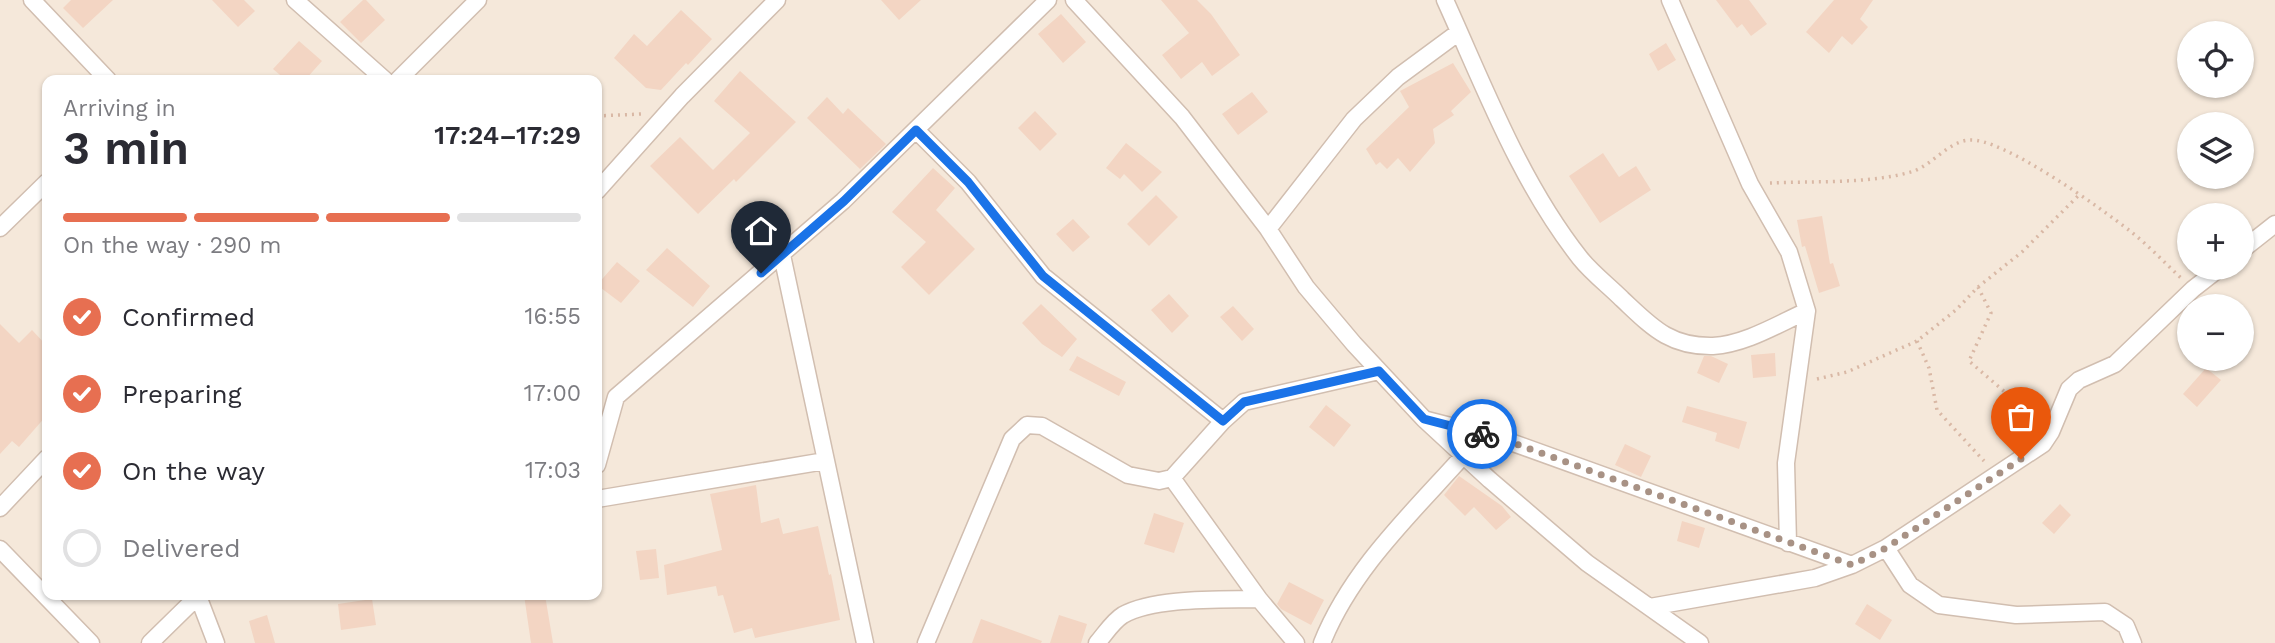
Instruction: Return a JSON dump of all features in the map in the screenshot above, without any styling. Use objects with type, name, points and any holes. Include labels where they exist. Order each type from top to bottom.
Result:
[{"type":"street","points":[[32,0],[103,75]]},
{"type":"street","points":[[295,0],[380,75]]},
{"type":"street","points":[[403,75],[478,0]]},
{"type":"street","points":[[602,185],[682,96],[777,0]]},
{"type":"street","points":[[602,447],[616,397],[844,201],[1048,0]]},
{"type":"street","points":[[1074,0],[1182,117],[1268,229],[1306,286],[1424,419],[1587,564],[1700,643]]},
{"type":"street","points":[[1445,0],[1514,153],[1543,205],[1581,260],[1659,334],[1685,343],[1713,346],[1740,341],[1807,311]]},
{"type":"street","points":[[1670,0],[1750,184],[1789,252],[1807,311],[1786,463],[1788,543]]},
{"type":"street","points":[[1268,229],[1354,119],[1398,77],[1459,32]]},
{"type":"street","points":[[916,130],[968,182],[1043,276],[1223,421]]},
{"type":"street","points":[[0,228],[42,187]]},
{"type":"street","points":[[2254,241],[2275,224]]},
{"type":"street","points":[[782,255],[866,643]]},
{"type":"street","points":[[1650,607],[1815,578],[1852,565],[1886,548],[2043,444],[2051,432],[2069,389],[2079,380],[2115,364],[2205,280]]},
{"type":"street","points":[[926,643],[1012,439],[1027,425],[1042,426],[1128,475],[1159,481],[1172,478],[1223,421],[1244,402],[1379,371]]},
{"type":"street","points":[[1424,419],[1505,440],[1852,565]]},
{"type":"street","points":[[1322,643],[1328,627],[1359,573],[1463,456]]},
{"type":"street","points":[[602,498],[825,461]]},
{"type":"street","points":[[0,508],[42,463]]},
{"type":"street","points":[[1172,478],[1259,599],[1296,643]]},
{"type":"street","points":[[1886,548],[1910,585],[1939,605],[2016,615],[2105,612],[2126,626],[2133,643]]},
{"type":"street","points":[[0,549],[42,592]]},
{"type":"street","points":[[1097,643],[1121,617],[1134,610],[1185,601],[1259,599]]},
{"type":"street","points":[[49,600],[91,643]]},
{"type":"street","points":[[150,643],[194,600]]},
{"type":"street","points":[[201,600],[216,643]]},
{"type":"path","points":[[602,116],[640,114],[650,110]]},
{"type":"path","points":[[1750,184],[1892,177],[1917,170],[1961,142],[1972,139],[2009,150],[2080,194],[2131,232],[2193,289]]},
{"type":"path","points":[[1798,383],[1847,372],[1917,341],[1956,310],[1978,286],[2022,252],[2080,194]]},
{"type":"path","points":[[1978,286],[1991,313],[1969,361],[2051,432]]},
{"type":"path","points":[[1917,341],[1929,368],[1937,410],[1969,447],[1999,474]]},
{"type":"shaded area","points":[[0,0],[2275,0],[2275,643],[0,643]]},
{"type":"building","points":[[71,0],[113,0],[83,28],[63,8]]},
{"type":"building","points":[[212,0],[244,0],[255,11],[238,27]]},
{"type":"building","points":[[363,0],[385,20],[361,43],[340,22]]},
{"type":"building","points":[[881,0],[921,0],[899,20]]},
{"type":"building","points":[[1161,0],[1197,0],[1211,14],[1240,55],[1212,76],[1202,62],[1181,79],[1162,55],[1189,33]]},
{"type":"building","points":[[1716,0],[1749,0],[1767,24],[1751,36],[1742,24],[1737,28]]},
{"type":"building","points":[[1834,0],[1873,0],[1860,19],[1868,27],[1852,45],[1842,36],[1829,53],[1806,32]]},
{"type":"building","points":[[681,10],[712,39],[661,90],[646,88],[614,58],[634,34],[647,46]]},
{"type":"building","points":[[1061,14],[1086,42],[1063,63],[1038,34]]},
{"type":"building","points":[[299,41],[322,61],[309,75],[280,75],[273,69]]},
{"type":"building","points":[[1666,43],[1676,60],[1658,71],[1649,54]]},
{"type":"building","points":[[1453,63],[1471,92],[1451,111],[1454,115],[1433,129],[1435,143],[1410,172],[1398,158],[1387,169],[1380,162],[1376,165],[1366,149],[1409,107],[1400,91]]},
{"type":"building","points":[[740,71],[796,122],[736,182],[734,179],[698,214],[650,166],[680,137],[713,170],[750,133],[714,101]]},
{"type":"building","points":[[1252,92],[1268,112],[1238,135],[1222,114]]},
{"type":"building","points":[[827,97],[843,114],[848,108],[886,144],[860,169],[807,118]]},
{"type":"building","points":[[1035,111],[1057,134],[1040,151],[1018,128]]},
{"type":"building","points":[[1126,143],[1162,172],[1142,192],[1124,174],[1120,179],[1106,168]]},
{"type":"building","points":[[1603,153],[1619,177],[1636,166],[1651,190],[1600,223],[1569,176]]},
{"type":"building","points":[[933,168],[955,188],[936,210],[975,249],[929,295],[901,267],[926,242],[892,212]]},
{"type":"building","points":[[1156,195],[1178,217],[1149,246],[1127,224]]},
{"type":"building","points":[[1822,216],[1830,264],[1833,263],[1840,286],[1819,293],[1805,246],[1802,247],[1797,220]]},
{"type":"building","points":[[1073,219],[1090,237],[1073,252],[1056,234]]},
{"type":"building","points":[[667,248],[710,286],[693,307],[646,270]]},
{"type":"building","points":[[617,262],[640,281],[621,303],[602,289],[602,279]]},
{"type":"building","points":[[1169,294],[1189,316],[1172,333],[1151,310]]},
{"type":"building","points":[[1041,304],[1077,339],[1062,357],[1042,344],[1022,323]]},
{"type":"building","points":[[1233,306],[1254,329],[1242,341],[1220,317]]},
{"type":"building","points":[[0,324],[19,343],[32,330],[42,341],[42,421],[19,447],[12,441],[0,454]]},
{"type":"building","points":[[1775,353],[1776,376],[1753,378],[1751,355]]},
{"type":"building","points":[[1077,356],[1126,382],[1119,396],[1069,370]]},
{"type":"building","points":[[1704,356],[1711,356],[1728,364],[1719,383],[1697,373]]},
{"type":"building","points":[[2203,371],[2210,371],[2221,380],[2197,407],[2183,394]]},
{"type":"building","points":[[1326,405],[1351,425],[1334,447],[1309,427]]},
{"type":"building","points":[[1687,406],[1747,422],[1739,449],[1715,441],[1717,433],[1682,422]]},
{"type":"building","points":[[1625,444],[1651,456],[1641,477],[1615,465]]},
{"type":"building","points":[[1459,476],[1502,506],[1511,517],[1496,530],[1474,507],[1465,516],[1444,495]]},
{"type":"building","points":[[756,485],[761,523],[779,518],[783,534],[818,526],[840,620],[755,638],[752,628],[734,633],[723,595],[718,596],[716,586],[667,595],[664,565],[722,550],[710,494]]},
{"type":"building","points":[[2060,504],[2071,515],[2054,534],[2042,523]]},
{"type":"building","points":[[1154,513],[1184,523],[1174,553],[1144,544]]},
{"type":"building","points":[[1682,521],[1705,528],[1699,548],[1677,541]]},
{"type":"building","points":[[656,549],[659,578],[640,580],[636,551]]},
{"type":"building","points":[[1289,582],[1324,600],[1311,625],[1281,609],[1277,604]]},
{"type":"building","points":[[372,600],[376,625],[341,630],[338,604]]},
{"type":"building","points":[[525,600],[546,600],[553,643],[531,643]]},
{"type":"building","points":[[1867,604],[1892,620],[1880,640],[1855,624]]},
{"type":"building","points":[[267,615],[275,643],[255,643],[249,621]]},
{"type":"building","points":[[1059,615],[1087,624],[1081,643],[1050,643]]},
{"type":"building","points":[[981,619],[1042,641],[972,643]]},
{"type":"way so far","points":[[1482,434],[1852,565],[1886,548],[2021,459]]},
{"type":"route","points":[[761,273],[844,201],[916,130],[968,182],[1043,276],[1223,421],[1244,402],[1379,371],[1424,419],[1482,434]]}]
